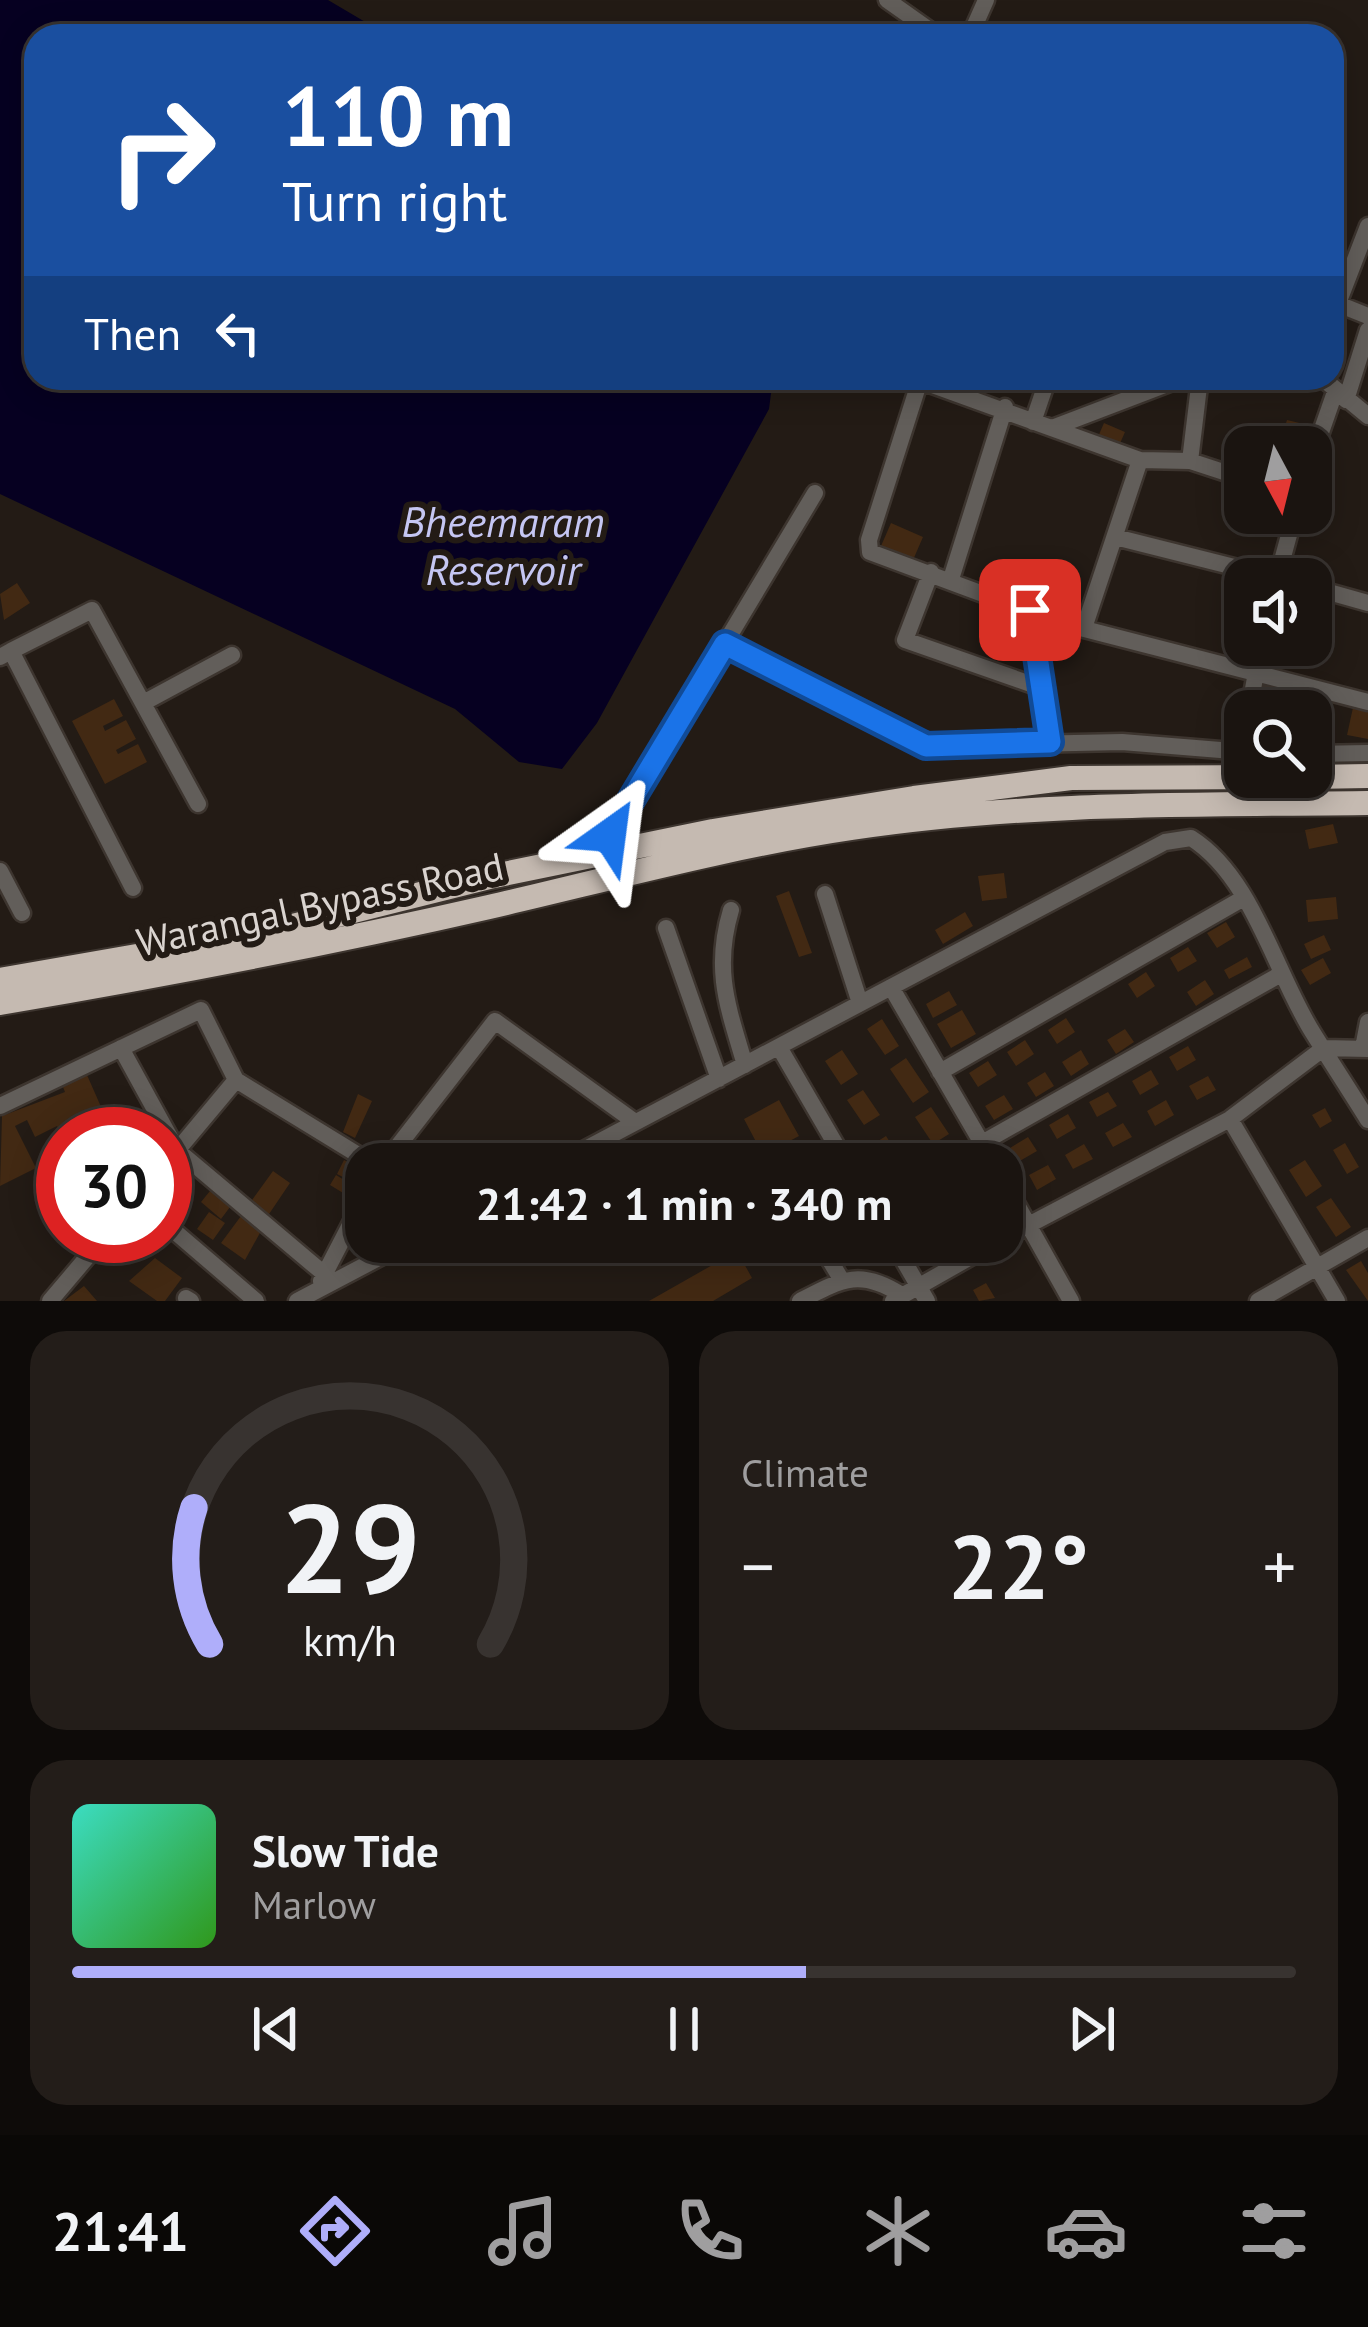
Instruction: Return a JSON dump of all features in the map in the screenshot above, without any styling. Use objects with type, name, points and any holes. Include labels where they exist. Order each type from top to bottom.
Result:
[{"type":"highway","points":[[1332,777],[1368,776]]},
{"type":"highway","name":"Warangal Bypass Road","points":[[0,980],[257,935],[489,877],[713,831],[1071,778],[1224,777]]},
{"type":"highway","name":"Warangal Bypass Road","points":[[0,1003],[232,964],[687,860],[850,828],[987,811],[1116,804],[1368,803]]},
{"type":"street","points":[[887,0],[921,24]]},
{"type":"street","points":[[1344,288],[1368,226]]},
{"type":"street","points":[[1344,372],[1368,330]]},
{"type":"street","points":[[914,390],[868,547],[874,554],[1030,610],[1368,702]]},
{"type":"street","points":[[952,390],[1140,460],[1190,461],[1224,472]]},
{"type":"street","points":[[1033,422],[1044,390]]},
{"type":"street","points":[[1052,428],[1152,390]]},
{"type":"street","points":[[1190,461],[1199,390]]},
{"type":"street","points":[[1322,426],[1334,390],[1368,416]]},
{"type":"street","points":[[951,579],[1005,407]]},
{"type":"street","points":[[1085,626],[1140,460]]},
{"type":"street","points":[[610,835],[815,493]]},
{"type":"street","points":[[1115,537],[1224,565]]},
{"type":"street","points":[[931,572],[904,640],[1042,688]]},
{"type":"street","points":[[1332,593],[1368,603]]},
{"type":"street","points":[[133,888],[5,654],[92,610],[198,804]]},
{"type":"street","points":[[1030,610],[1050,742]]},
{"type":"street","points":[[725,644],[926,746],[1050,742],[1224,751]]},
{"type":"street","points":[[142,703],[232,655]]},
{"type":"street","points":[[1252,690],[1256,666]]},
{"type":"street","points":[[1332,754],[1368,753]]},
{"type":"street","points":[[597,1143],[1165,842],[1191,838],[1211,850],[1242,899],[1368,1120]]},
{"type":"street","points":[[0,871],[22,913]]},
{"type":"street","points":[[824,894],[860,1004]]},
{"type":"street","points":[[940,1072],[1242,899]]},
{"type":"street","points":[[731,910],[719,948],[724,991],[745,1065]]},
{"type":"street","points":[[666,928],[719,1078]]},
{"type":"street","points":[[891,987],[982,1143],[1281,974]]},
{"type":"street","points":[[0,1106],[201,1010],[236,1080],[345,1147]]},
{"type":"street","points":[[399,1143],[495,1021],[635,1123]]},
{"type":"street","points":[[1023,1228],[1231,1119],[1324,1048],[1365,1048],[1368,1022]]},
{"type":"street","points":[[779,1047],[836,1143]]},
{"type":"street","points":[[121,1048],[148,1107]]},
{"type":"street","points":[[192,1132],[236,1080]]},
{"type":"street","points":[[1231,1119],[1337,1301]]},
{"type":"street","points":[[192,1174],[321,1280]]},
{"type":"street","points":[[1023,1216],[1071,1301]]},
{"type":"street","points":[[321,1280],[345,1234]]},
{"type":"street","points":[[1258,1301],[1368,1238]]},
{"type":"street","points":[[192,1246],[256,1301]]},
{"type":"street","points":[[50,1301],[82,1263]]},
{"type":"street","points":[[297,1301],[321,1280],[360,1263]]},
{"type":"street","points":[[832,1263],[841,1279]]},
{"type":"street","points":[[900,1263],[910,1296]]},
{"type":"street","points":[[910,1296],[964,1263]]},
{"type":"street","points":[[800,1301],[841,1279],[878,1279],[910,1296]]},
{"type":"water","name":"Bheemaram Reservoir","points":[[0,0],[328,0],[369,24],[24,24],[24,390],[771,390],[769,409],[597,723],[562,769],[519,762],[455,709],[0,494]]},
{"type":"building","points":[[1104,423],[1125,432],[1118,448],[1097,439]]},
{"type":"building","points":[[891,523],[923,537],[913,560],[881,546]]},
{"type":"building","points":[[17,583],[30,603],[4,620],[0,594]]},
{"type":"building","points":[[114,699],[123,716],[103,726],[105,731],[126,720],[136,739],[116,750],[118,754],[138,744],[147,762],[105,784],[72,721]]},
{"type":"building","points":[[1354,703],[1368,706],[1368,739],[1347,735]]},
{"type":"building","points":[[1333,824],[1338,843],[1309,849],[1305,830]]},
{"type":"building","points":[[1004,873],[1007,898],[982,901],[978,876]]},
{"type":"building","points":[[789,891],[812,953],[799,957],[776,896]]},
{"type":"building","points":[[1336,897],[1338,919],[1308,922],[1306,900]]},
{"type":"building","points":[[965,912],[973,926],[943,944],[935,930]]},
{"type":"building","points":[[1226,922],[1235,937],[1217,948],[1207,933]]},
{"type":"building","points":[[1324,935],[1331,950],[1311,959],[1304,944]]},
{"type":"building","points":[[1188,947],[1197,961],[1178,972],[1170,958]]},
{"type":"building","points":[[1247,957],[1252,967],[1229,979],[1224,970]]},
{"type":"building","points":[[1323,958],[1331,973],[1310,985],[1301,970]]},
{"type":"building","points":[[1146,972],[1155,986],[1137,998],[1128,984]]},
{"type":"building","points":[[1205,980],[1214,994],[1196,1006],[1187,992]]},
{"type":"building","points":[[949,991],[957,1005],[933,1018],[926,1004]]},
{"type":"building","points":[[962,1010],[976,1034],[951,1048],[937,1024]]},
{"type":"building","points":[[1066,1018],[1075,1032],[1057,1044],[1048,1030]]},
{"type":"building","points":[[882,1019],[899,1046],[885,1055],[867,1029]]},
{"type":"building","points":[[1125,1029],[1134,1042],[1116,1054],[1107,1040]]},
{"type":"building","points":[[1025,1040],[1034,1054],[1016,1066],[1007,1052]]},
{"type":"building","points":[[1188,1046],[1196,1060],[1177,1071],[1169,1057]]},
{"type":"building","points":[[842,1050],[858,1074],[841,1085],[825,1061]]},
{"type":"building","points":[[1081,1050],[1089,1064],[1071,1076],[1062,1062]]},
{"type":"building","points":[[906,1058],[929,1092],[913,1103],[890,1069]]},
{"type":"building","points":[[988,1061],[997,1075],[978,1087],[969,1073]]},
{"type":"building","points":[[1151,1070],[1159,1084],[1140,1095],[1132,1081]]},
{"type":"building","points":[[1045,1072],[1054,1086],[1036,1097],[1027,1083]]},
{"type":"building","points":[[87,1075],[101,1107],[36,1107],[36,1136],[27,1120],[15,1126],[36,1168],[0,1186],[2,1116],[65,1092],[63,1087]]},
{"type":"building","points":[[1208,1076],[1216,1090],[1197,1100],[1189,1086]]},
{"type":"building","points":[[863,1090],[880,1115],[864,1125],[847,1100]]},
{"type":"building","points":[[1108,1092],[1117,1106],[1097,1117],[1089,1102]]},
{"type":"building","points":[[358,1094],[372,1101],[355,1138],[343,1132]]},
{"type":"building","points":[[1004,1095],[1013,1109],[994,1120],[985,1106]]},
{"type":"building","points":[[779,1100],[799,1136],[786,1143],[757,1143],[744,1119]]},
{"type":"building","points":[[1166,1100],[1174,1115],[1155,1126],[1147,1111]]},
{"type":"building","points":[[931,1107],[949,1134],[932,1143],[915,1117]]},
{"type":"building","points":[[1325,1108],[1332,1121],[1320,1128],[1312,1115]]},
{"type":"building","points":[[1068,1114],[1076,1128],[1057,1139],[1049,1125]]},
{"type":"building","points":[[1123,1123],[1132,1137],[1113,1147],[1105,1133]]},
{"type":"building","points":[[1028,1137],[1037,1151],[1023,1159],[1023,1143],[1018,1143]]},
{"type":"building","points":[[1345,1143],[1359,1167],[1347,1174],[1333,1150]]},
{"type":"building","points":[[1084,1144],[1093,1159],[1073,1169],[1065,1155]]},
{"type":"building","points":[[1305,1160],[1322,1186],[1306,1197],[1289,1170]]},
{"type":"building","points":[[1048,1165],[1056,1179],[1037,1190],[1029,1175]]},
{"type":"building","points":[[273,1171],[290,1183],[265,1220],[247,1207]]},
{"type":"building","points":[[336,1175],[345,1180],[345,1194],[330,1185]]},
{"type":"building","points":[[210,1191],[230,1207],[221,1219],[201,1202]]},
{"type":"building","points":[[1331,1198],[1351,1227],[1336,1237],[1316,1207]]},
{"type":"building","points":[[209,1212],[225,1223],[213,1240],[197,1229]]},
{"type":"building","points":[[241,1216],[261,1231],[245,1260],[221,1243]]},
{"type":"building","points":[[1361,1261],[1368,1273],[1368,1301],[1346,1270]]},
{"type":"building","points":[[149,1263],[162,1263],[182,1278],[165,1301],[157,1301],[129,1281]]},
{"type":"building","points":[[716,1263],[744,1263],[752,1278],[713,1301],[649,1301]]},
{"type":"building","points":[[986,1283],[995,1298],[979,1301],[973,1290]]},
{"type":"building","points":[[84,1286],[97,1301],[64,1301]]},
{"type":"route","points":[[610,835],[725,644],[926,746],[1050,742],[1030,610]]}]
